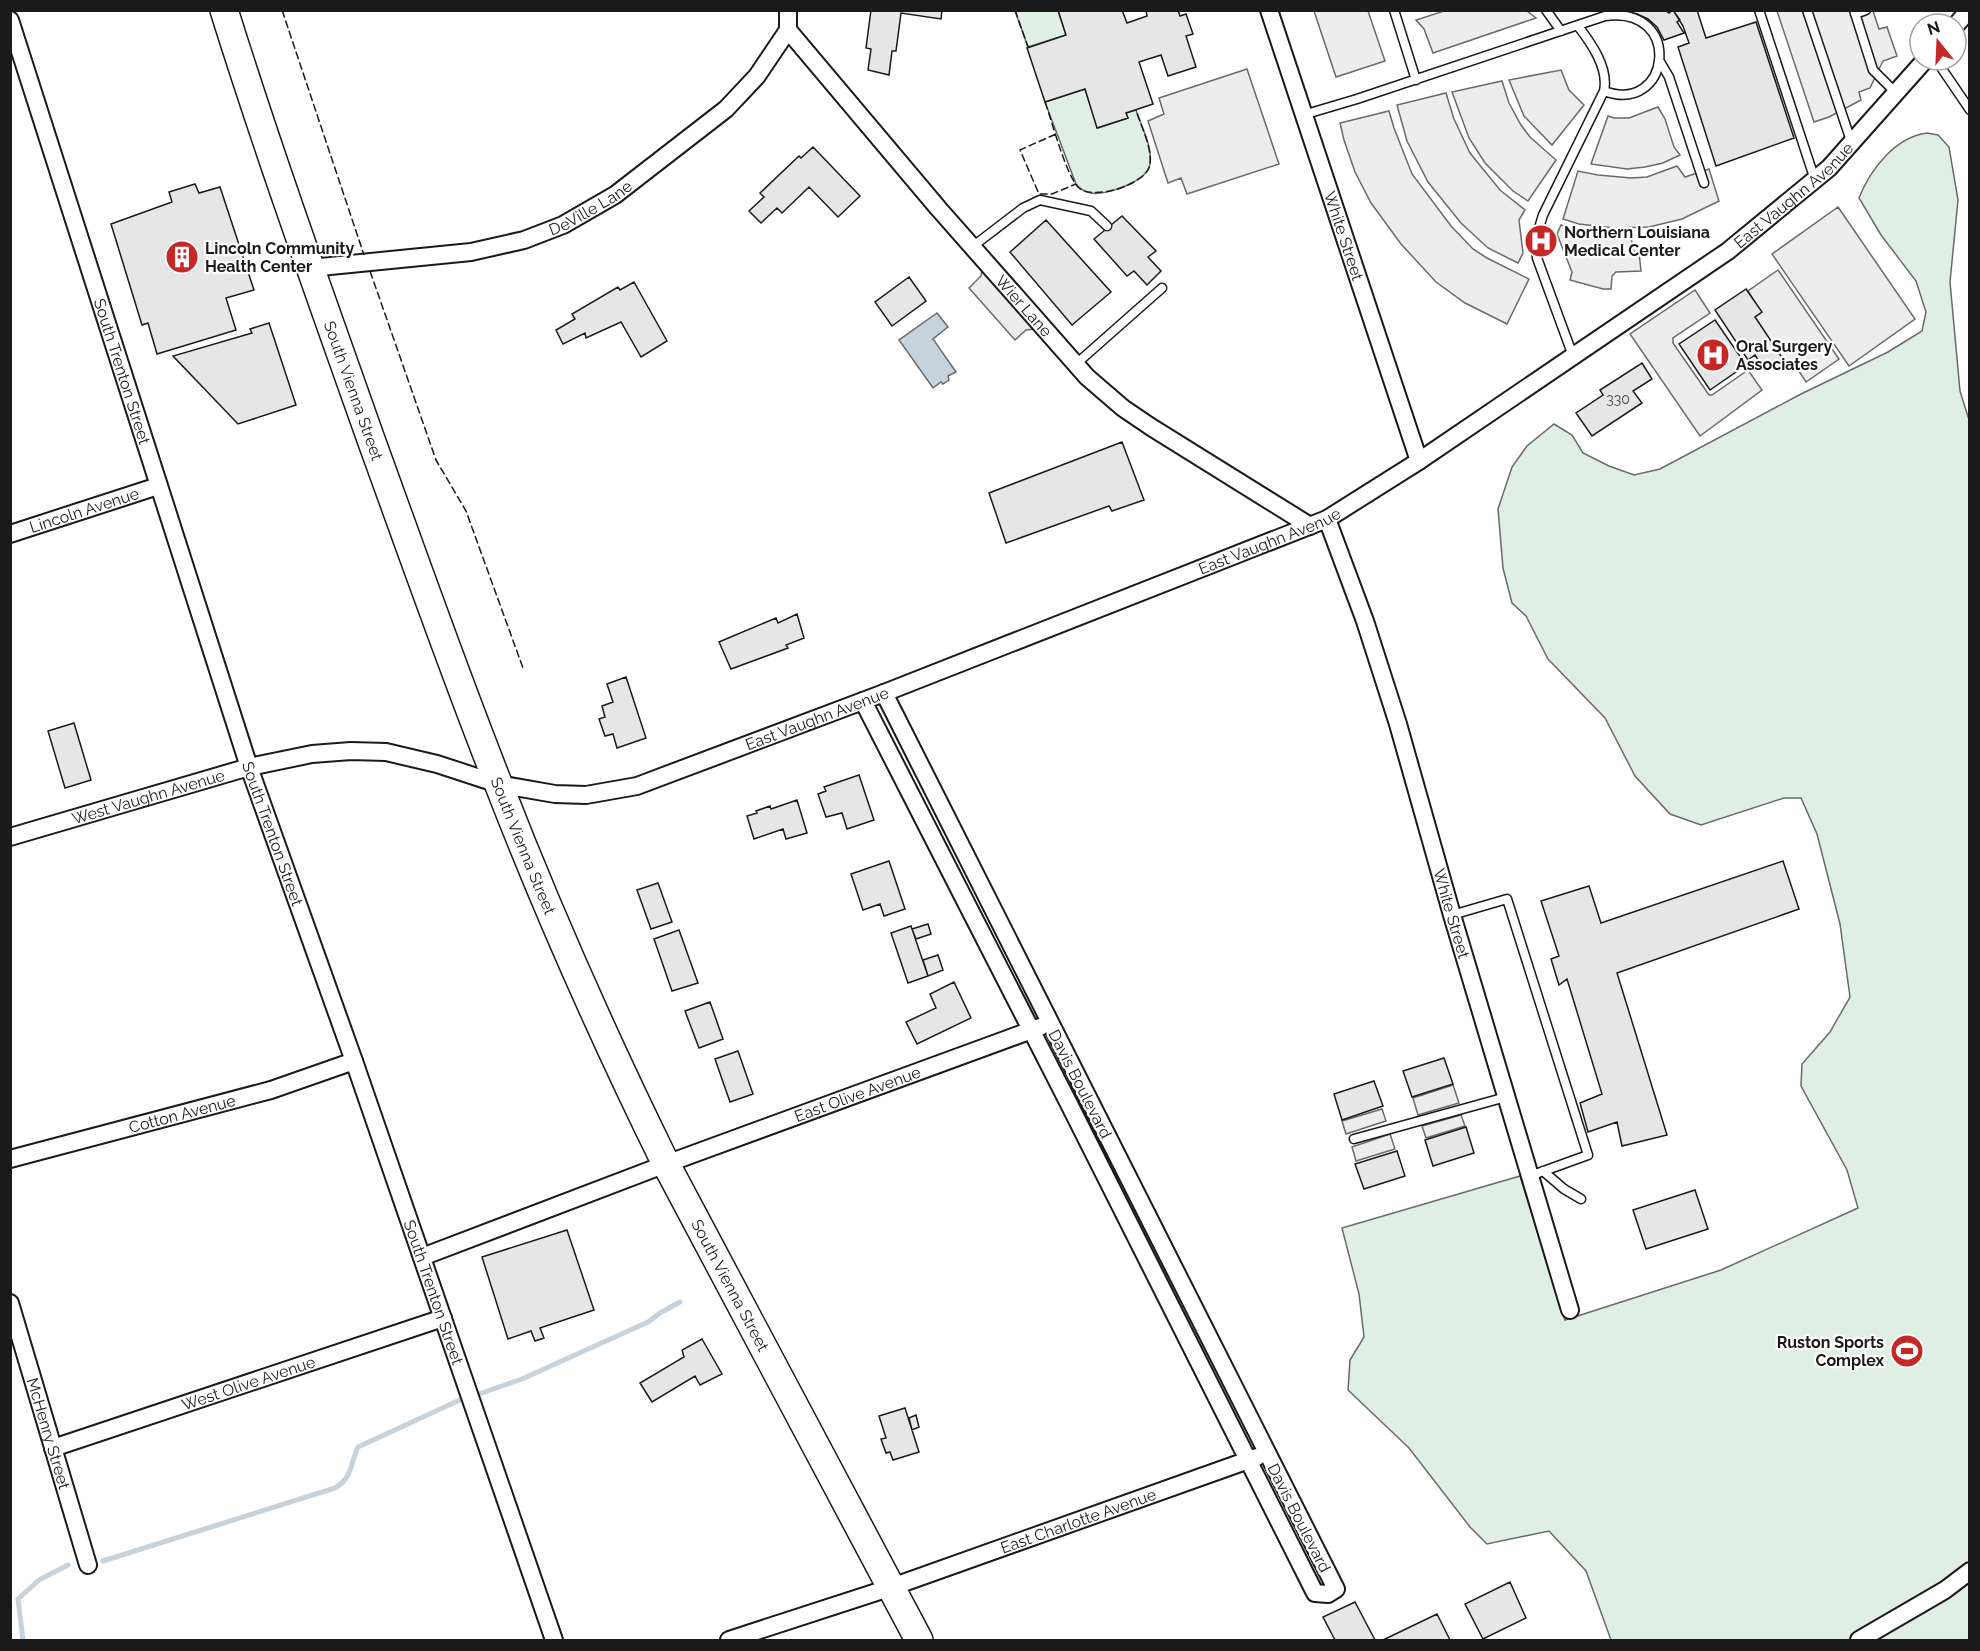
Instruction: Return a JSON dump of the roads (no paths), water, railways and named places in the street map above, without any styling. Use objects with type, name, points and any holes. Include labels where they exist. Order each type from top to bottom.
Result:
[{"type":"highway","name":"South Vienna Street","points":[[224,10],[310,268],[405,534],[498,784],[561,935],[635,1102],[666,1164],[919,1641]]},
{"type":"street","points":[[788,10],[788,30]]},
{"type":"street","name":"White Street","points":[[1269,10],[1419,461]]},
{"type":"street","name":"South Trenton Street","points":[[10,20],[249,767],[354,1061],[554,1641]]},
{"type":"street","name":"DeVille Lane","points":[[310,268],[471,252],[524,240],[563,225],[615,195],[726,109],[757,76],[788,30]]},
{"type":"street","name":"Wier Lane","points":[[788,30],[858,116],[1087,377],[1124,408],[1310,526]]},
{"type":"street","name":"East Vaughn Avenue","points":[[498,784],[555,794],[586,795],[637,786],[884,693],[1328,519],[1419,461],[1728,251],[1815,180],[1852,144],[1914,72]]},
{"type":"street","name":"Lincoln Avenue","points":[[10,534],[158,486]]},
{"type":"street","name":"White Street","points":[[1328,519],[1365,621],[1398,724],[1506,1097],[1537,1173],[1570,1310]]},
{"type":"street","name":"Davis Boulevard","points":[[863,701],[1032,1030],[1315,1593],[1328,1594],[1336,1589],[884,693]]},
{"type":"street","name":"West Vaughn Avenue","points":[[10,837],[249,767],[312,754],[351,751],[386,752],[436,764],[498,784]]},
{"type":"street","name":"East Olive Avenue","points":[[666,1164],[1049,1024]]},
{"type":"street","name":"Cotton Avenue","points":[[10,1159],[271,1090],[354,1061]]},
{"type":"street","points":[[422,1257],[666,1164]]},
{"type":"street","name":"McHenry Street","points":[[10,1303],[88,1565]]},
{"type":"street","name":"West Olive Avenue","points":[[53,1449],[443,1318]]},
{"type":"street","name":"East Charlotte Avenue","points":[[729,1641],[889,1588],[1266,1454]]},
{"type":"street","points":[[1859,1641],[1945,1590],[1970,1571]]},
{"type":"lane","points":[[1394,10],[1416,80]]},
{"type":"lane","points":[[1546,10],[1561,31]]},
{"type":"lane","points":[[1759,10],[1815,180]]},
{"type":"lane","points":[[1807,10],[1852,144]]},
{"type":"lane","points":[[1866,10],[1854,12],[1873,70],[1896,93]]},
{"type":"lane","points":[[1303,115],[1610,16],[1635,18],[1650,28],[1660,50],[1654,78],[1635,93],[1619,96],[1604,91]]},
{"type":"lane","points":[[1574,356],[1537,258],[1534,241],[1542,215],[1604,91],[1605,78],[1599,59],[1578,26]]},
{"type":"lane","points":[[1659,60],[1669,77],[1704,183]]},
{"type":"lane","points":[[1944,72],[1970,110]]},
{"type":"lane","points":[[972,247],[1023,208],[1040,200],[1091,211],[1107,226]]},
{"type":"lane","points":[[1076,364],[1162,288]]},
{"type":"lane","points":[[1452,915],[1507,899],[1588,1155],[1537,1173]]},
{"type":"lane","points":[[1354,1139],[1506,1097]]},
{"type":"lane","points":[[1537,1173],[1581,1199]]},
{"type":"waterway","points":[[479,1394],[522,1379],[648,1322],[680,1302]]},
{"type":"waterway","points":[[103,1561],[335,1488],[348,1475],[358,1447],[462,1399]]},
{"type":"waterway","points":[[23,1640],[18,1599],[39,1580],[68,1565]]},
{"type":"place","name":"Northern Louisiana Medical Center","points":[[1541,241]]},
{"type":"place","name":"Lincoln Community Health Center","points":[[182,257]]},
{"type":"place","name":"Oral Surgery Associates","points":[[1713,355]]},
{"type":"place","name":"Ruston Sports Complex","points":[[1907,1351]]}]
